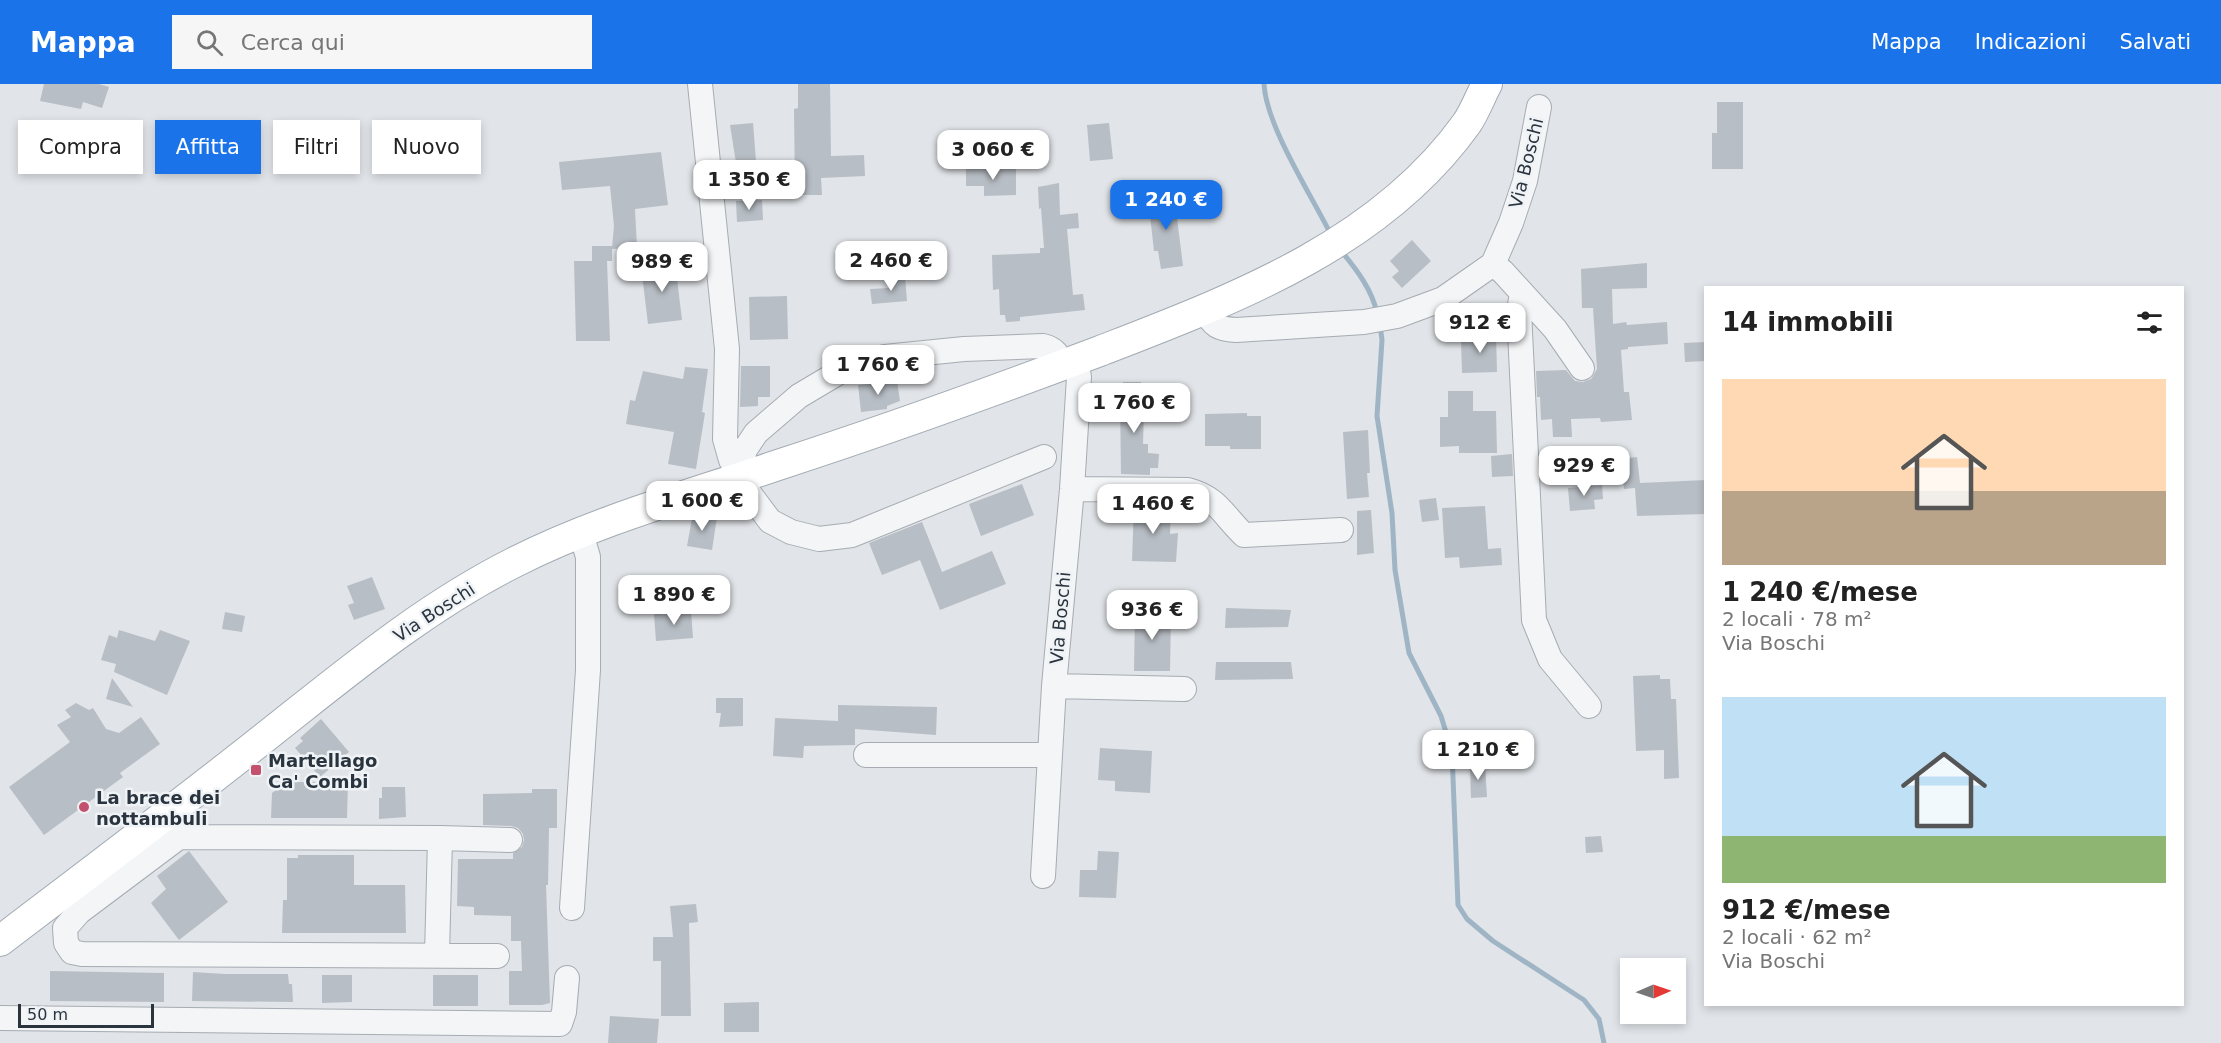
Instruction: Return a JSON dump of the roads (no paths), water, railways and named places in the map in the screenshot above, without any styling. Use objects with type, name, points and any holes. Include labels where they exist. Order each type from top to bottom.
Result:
[{"type":"main road","name":"Via Boschi","points":[[1442,153],[1465,84]]},
{"type":"main road","name":"Via Boschi","points":[[0,941],[171,827],[372,653],[421,618],[513,563],[581,533],[882,431],[1069,363],[1206,310],[1255,287],[1348,236],[1399,196],[1442,153],[1469,120],[1487,84]]},
{"type":"street","points":[[700,84],[727,349],[725,440],[731,460],[743,477],[749,493],[770,521],[791,532],[819,538],[852,535],[1044,457]]},
{"type":"street","name":"Via Boschi","points":[[1493,264],[1525,181],[1539,107]]},
{"type":"street","points":[[1206,310],[1215,326],[1223,330],[1364,322],[1397,316],[1443,299],[1493,264],[1555,329],[1582,368]]},
{"type":"street","points":[[1522,293],[1519,311],[1534,620],[1550,659],[1589,706]]},
{"type":"street","points":[[743,477],[744,451],[756,433],[799,396],[841,371],[885,357],[964,349],[1043,346],[1052,348],[1069,363]]},
{"type":"street","name":"Via Boschi","points":[[1042,876],[1054,686],[1072,489],[1079,377],[1069,363]]},
{"type":"street","points":[[1072,489],[1188,490],[1203,494],[1221,508],[1244,536],[1341,530]]},
{"type":"street","points":[[572,908],[588,670],[588,550],[581,533]]},
{"type":"street","points":[[1054,686],[1184,689]]},
{"type":"street","points":[[866,755],[1050,755]]},
{"type":"street","points":[[171,827],[510,840]]},
{"type":"street","name":"Via Boschi","points":[[171,827],[79,912],[65,928],[66,943],[72,952],[82,954],[497,956]]},
{"type":"street","points":[[437,955],[440,838]]},
{"type":"street","points":[[0,1018],[560,1024],[564,1012],[567,978]]},
{"type":"waterway","points":[[1264,84],[1272,119],[1280,139],[1329,231]]},
{"type":"waterway","points":[[1342,252],[1368,288],[1377,313]]},
{"type":"waterway","points":[[1380,325],[1382,340],[1377,416],[1392,513],[1395,570],[1409,653],[1441,716],[1452,752],[1458,905],[1467,919],[1493,941],[1584,1000],[1599,1019],[1604,1043]]},
{"type":"place","name":"Martellago Ca' Combi","points":[[256,770]]},
{"type":"place","name":"La brace dei nottambuli","points":[[84,807]]}]
